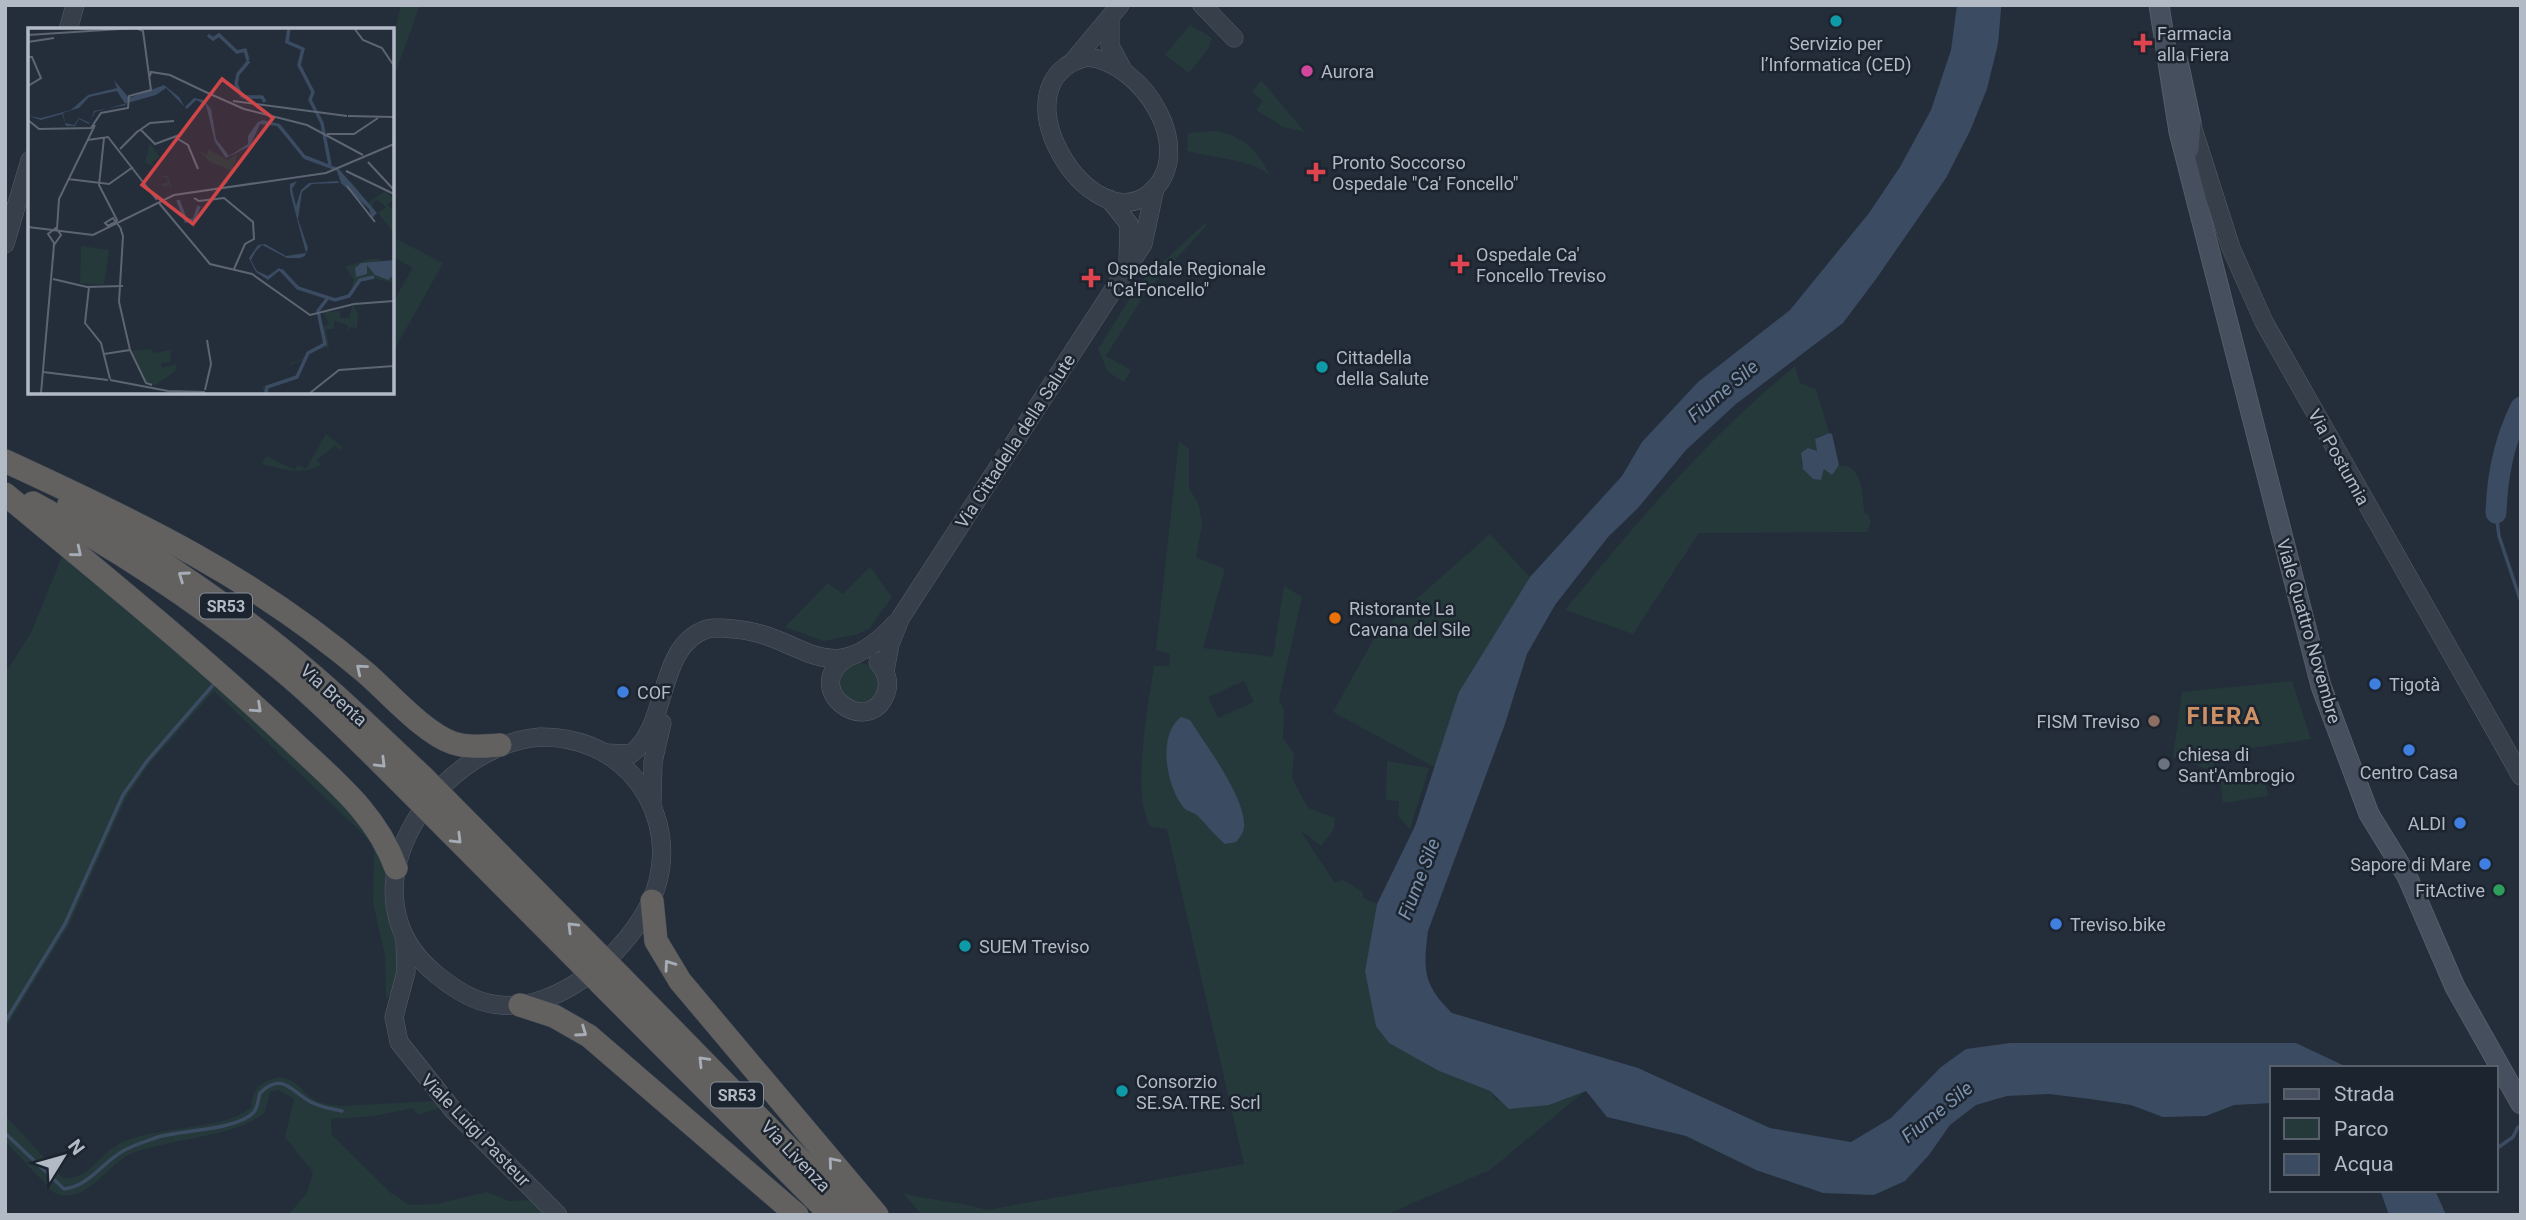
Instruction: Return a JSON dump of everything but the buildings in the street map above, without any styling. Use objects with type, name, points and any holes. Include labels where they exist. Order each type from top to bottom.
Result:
[{"type":"highway","points":[[5,461],[132,519],[259,591],[341,652],[436,735],[471,747],[500,745]]},
{"type":"highway","name":"Via Brenta","points":[[5,470],[112,529],[222,603],[331,691],[416,784],[614,983]]},
{"type":"highway","name":"Via Brenta","points":[[5,488],[159,580],[214,618],[298,684],[416,784]]},
{"type":"highway","points":[[5,494],[206,661],[349,795],[374,822],[386,841],[396,868]]},
{"type":"highway","points":[[652,901],[656,941],[680,981],[877,1215]]},
{"type":"highway","name":"Via Livenza","points":[[614,983],[831,1215]]},
{"type":"highway","name":"Via Livenza","points":[[614,983],[854,1215]]},
{"type":"highway","points":[[520,1005],[554,1016],[589,1036],[797,1215]]},
{"type":"main road","name":"Viale Quattro Novembre","points":[[2159,5],[2171,94],[2325,698],[2369,814],[2407,876],[2455,987],[2521,1104]]},
{"type":"main road","points":[[2167,5],[2191,122],[2189,169]]},
{"type":"street","points":[[69,28],[75,5]]},
{"type":"street","points":[[1121,5],[1110,21],[1056,76],[1049,91],[1050,129],[1056,148],[1068,167],[1091,189],[1109,200],[1129,224],[1128,264]]},
{"type":"street","points":[[1202,5],[1234,38]]},
{"type":"street","points":[[1110,21],[1110,46],[1122,68]]},
{"type":"street","points":[[1074,60],[1102,58],[1122,68],[1147,92],[1164,124],[1167,163],[1155,188],[1135,201],[1109,200]]},
{"type":"street","name":"Via Postumia","points":[[2191,122],[2222,222],[2264,322],[2521,776]]},
{"type":"street","points":[[5,244],[28,167]]},
{"type":"street","name":"Via Cittadella della Salute","points":[[605,752],[631,754],[647,738],[673,667],[690,639],[710,629],[741,629],[768,637],[803,653],[831,658],[852,656],[873,658],[885,671],[888,680],[885,696],[879,704],[861,712],[843,707],[832,691],[831,682],[836,667],[852,656],[877,642],[901,617],[1143,244],[1155,188]]},
{"type":"street","name":"Via Cittadella della Salute","points":[[885,671],[890,645],[901,617]]},
{"type":"street","points":[[652,802],[633,776],[605,752],[583,742],[559,737],[526,738],[500,745],[461,770],[429,801],[406,835],[396,868],[395,892],[405,932],[423,964],[468,996],[493,1004],[520,1005],[549,998],[575,985],[618,947],[652,901],[659,880],[662,849],[652,802],[655,750],[674,684],[684,662],[705,640],[741,629]]},
{"type":"street","name":"Via Cittadella della Salute","points":[[803,653],[831,682]]},
{"type":"street","name":"Viale Luigi Pasteur","points":[[405,932],[407,972],[398,1002],[395,1028],[408,1056],[453,1111],[558,1215]]},
{"type":"street","points":[[398,1002],[403,992],[423,979],[448,983]]},
{"type":"green space","points":[[401,5],[420,5],[394,76],[394,36]]},
{"type":"green space","points":[[1190,25],[1212,38],[1208,49],[1189,73],[1165,55]]},
{"type":"green space","points":[[1261,80],[1305,132],[1283,127],[1256,110],[1263,101],[1252,92]]},
{"type":"green space","points":[[1213,131],[1240,139],[1260,158],[1269,175],[1242,162],[1187,151],[1188,133]]},
{"type":"green space","points":[[1204,224],[1207,225],[1146,292],[1106,356],[1131,370],[1124,382],[1108,372],[1098,349],[1138,285]]},
{"type":"green space","points":[[394,238],[443,263],[394,350],[394,300],[413,268],[394,257]]},
{"type":"green space","points":[[1795,366],[1800,383],[1816,389],[1829,433],[1817,437],[1817,451],[1811,449],[1801,453],[1801,463],[1808,475],[1823,475],[1824,469],[1832,475],[1837,466],[1853,469],[1860,482],[1865,514],[1868,514],[1871,522],[1867,532],[1699,533],[1633,634],[1565,610],[1702,452]]},
{"type":"green space","points":[[326,434],[342,447],[339,450],[335,445],[317,460],[321,465],[299,471],[262,464],[266,456],[295,470],[298,465],[306,469]]},
{"type":"green space","points":[[1179,441],[1189,449],[1189,488],[1199,505],[1202,525],[1196,557],[1225,569],[1203,648],[1273,657],[1284,586],[1302,597],[1279,700],[1284,709],[1283,738],[1294,754],[1292,778],[1308,808],[1335,818],[1334,829],[1321,846],[1300,830],[1335,883],[1343,880],[1363,892],[1363,898],[1377,904],[1365,971],[1439,1071],[1490,1091],[1497,1100],[1549,1105],[1586,1090],[1490,1170],[1385,1215],[922,1215],[903,1193],[987,1210],[1244,1164],[1167,829],[1151,827],[1145,813],[1141,773],[1154,666],[1169,666],[1170,654],[1156,650]],"holes":[[[1244,681],[1254,702],[1218,718],[1208,697]]]},
{"type":"green space","points":[[1490,534],[1530,577],[1486,650],[1436,768],[1333,712],[1376,635]]},
{"type":"green space","points":[[63,554],[212,680],[367,821],[385,861],[387,911],[402,959],[392,992],[386,999],[385,956],[373,902],[374,851],[370,841],[214,691],[150,763],[127,796],[69,925],[5,1029],[5,673],[31,633]]},
{"type":"green space","points":[[870,567],[892,597],[869,629],[824,641],[785,627],[828,583],[843,594]]},
{"type":"green space","points":[[860,663],[868,664],[874,669],[879,675],[879,691],[874,697],[868,702],[860,703],[852,702],[846,697],[841,691],[840,683],[841,675],[846,669],[852,664]]},
{"type":"green space","points":[[2292,681],[2311,739],[2213,754],[2215,772],[2173,757],[2182,692]]},
{"type":"green space","points":[[1387,761],[1429,768],[1410,829],[1398,816],[1399,801],[1386,800]]},
{"type":"green space","points":[[2264,771],[2268,796],[2223,803],[2220,779]]},
{"type":"green space","points":[[279,1077],[294,1082],[315,1100],[330,1105],[435,1101],[440,1108],[418,1115],[413,1108],[375,1116],[331,1119],[332,1135],[391,1193],[410,1205],[436,1204],[487,1192],[509,1201],[531,1200],[548,1215],[288,1215],[307,1193],[313,1172],[285,1137],[294,1099],[279,1090],[270,1092],[265,1112],[253,1121],[131,1154],[85,1190],[65,1196],[53,1192],[5,1141],[5,1115],[63,1178],[71,1178],[86,1172],[110,1149],[132,1139],[240,1115],[251,1107],[258,1087]]},
{"type":"water","name":"Fiume Sile","points":[[1957,5],[2001,5],[1998,44],[1987,89],[1970,131],[1946,178],[1876,279],[1843,323],[1736,404],[1686,450],[1638,508],[1608,537],[1555,605],[1527,654],[1505,724],[1428,931],[1426,966],[1430,985],[1452,1013],[1638,1068],[1770,1128],[1851,1142],[1891,1118],[1941,1067],[1966,1049],[2010,1043],[2296,1043],[2345,1066],[2270,1066],[2270,1103],[2234,1105],[2206,1116],[2163,1117],[2131,1105],[2049,1094],[2007,1096],[1976,1105],[1950,1125],[1929,1155],[1905,1181],[1874,1195],[1823,1193],[1756,1170],[1686,1136],[1607,1117],[1586,1091],[1549,1105],[1509,1109],[1490,1091],[1439,1071],[1389,1043],[1376,1026],[1365,971],[1377,904],[1415,826],[1459,692],[1530,577],[1622,476],[1642,442],[1698,382],[1790,310],[1869,213],[1900,167],[1931,110],[1951,50]]},
{"type":"water","points":[[1832,434],[1839,465],[1832,475],[1824,469],[1821,480],[1813,479],[1803,469],[1801,453],[1808,448],[1817,451],[1815,439]]},
{"type":"water","points":[[1181,717],[1190,720],[1237,797],[1244,825],[1236,842],[1225,844],[1198,816],[1184,808],[1178,799],[1169,774],[1167,748],[1169,736]]},
{"type":"water","points":[[2381,1192],[2436,1192],[2446,1215],[2389,1215]]},
{"type":"waterway","points":[[2496,513],[2503,458],[2521,407]]},
{"type":"waterway","points":[[2496,513],[2499,536],[2521,602]]},
{"type":"waterway","points":[[5,1022],[65,924],[123,795],[147,761],[213,685]]},
{"type":"waterway","points":[[5,1133],[64,1189],[81,1183],[115,1156],[136,1145],[158,1137],[222,1126],[245,1119],[255,1111],[260,1093],[275,1084],[287,1085],[317,1105],[342,1111]]},
{"type":"waterway","points":[[2498,1148],[2513,1137],[2518,1127]]},
{"type":"place","name":"Servizio per l’Informatica (CED)","points":[[1836,21]]},
{"type":"place","name":"Farmacia alla Fiera","points":[[2143,43]]},
{"type":"place","name":"Aurora","points":[[1307,71]]},
{"type":"place","name":"Pronto Soccorso Ospedale \"Ca' Foncello\"","points":[[1316,172]]},
{"type":"place","name":"Ospedale Ca' Foncello Treviso","points":[[1460,264]]},
{"type":"place","name":"Ospedale Regionale \"Ca'Foncello\"","points":[[1091,278]]},
{"type":"place","name":"Cittadella della Salute","points":[[1322,367]]},
{"type":"place","name":"Ristorante La Cavana del Sile","points":[[1335,618]]},
{"type":"place","name":"Tigotà","points":[[2375,684]]},
{"type":"place","name":"COF","points":[[623,692]]},
{"type":"place","name":"FISM Treviso","points":[[2154,721]]},
{"type":"place","name":"Centro Casa","points":[[2409,750]]},
{"type":"place","name":"chiesa di Sant'Ambrogio","points":[[2164,764]]},
{"type":"place","name":"ALDI","points":[[2460,823]]},
{"type":"place","name":"Sapore di Mare","points":[[2485,864]]},
{"type":"place","name":"FitActive","points":[[2499,890]]},
{"type":"place","name":"Treviso.bike","points":[[2056,924]]},
{"type":"place","name":"SUEM Treviso","points":[[965,946]]},
{"type":"place","name":"Consorzio SE.SA.TRE. Scrl","points":[[1122,1091]]},
{"type":"district","name":"FIERA","points":[[2224,716]]}]
